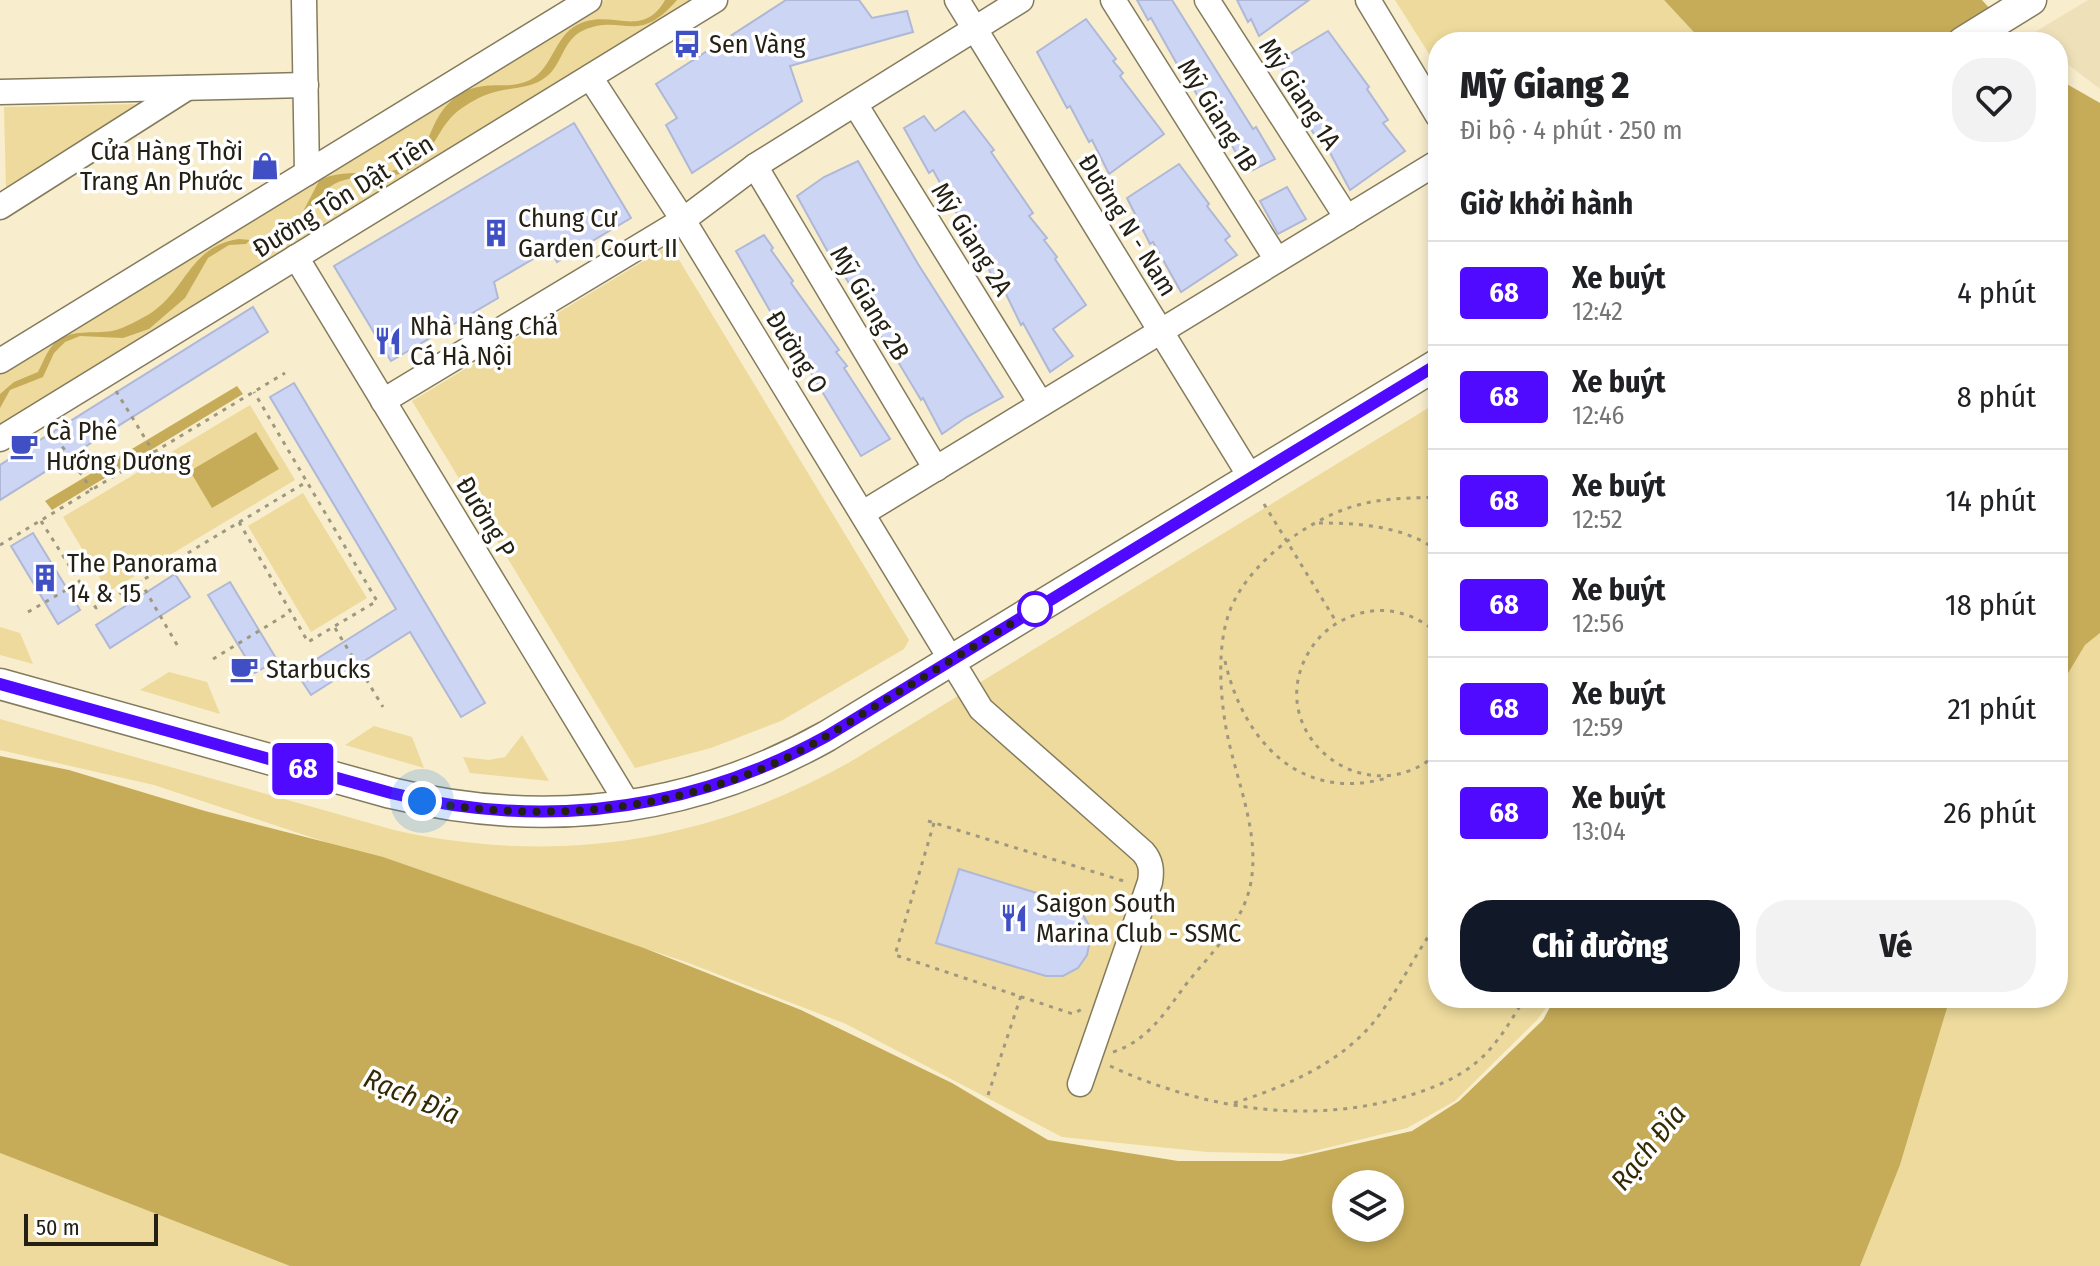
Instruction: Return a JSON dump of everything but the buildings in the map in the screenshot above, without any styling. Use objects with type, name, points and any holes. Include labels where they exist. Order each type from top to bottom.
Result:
[{"type":"main road","points":[[1979,32],[2031,0]]},
{"type":"main road","points":[[0,684],[422,801],[513,812],[579,811],[629,806],[716,785],[785,758],[827,736],[952,660],[1258,491],[1428,371]]},
{"type":"street","points":[[304,0],[307,173]]},
{"type":"street","name":"Đường Tôn Dật Tiên","points":[[0,361],[589,0]]},
{"type":"street","name":"Đường Tôn Dật Tiên","points":[[0,439],[715,0]]},
{"type":"street","name":"Đường N - Nam","points":[[957,0],[1258,491]]},
{"type":"street","points":[[383,401],[683,220],[755,166],[1021,0]]},
{"type":"street","name":"Mỹ Giang 1B","points":[[1113,0],[1277,260]]},
{"type":"street","name":"Mỹ Giang 1A","points":[[1207,0],[1347,218]]},
{"type":"street","points":[[1368,0],[1428,99]]},
{"type":"street","name":"Đường O","points":[[590,77],[683,220],[981,709],[1143,852],[1151,865],[1150,882],[1080,1084]]},
{"type":"street","points":[[0,92],[306,85]]},
{"type":"street","points":[[0,207],[187,88]]},
{"type":"street","name":"Mỹ Giang 2A","points":[[855,104],[1041,404]]},
{"type":"street","name":"Mỹ Giang 2B","points":[[755,166],[936,469]]},
{"type":"street","points":[[863,513],[1428,168]]},
{"type":"street","name":"Đường P","points":[[296,257],[629,806]]},
{"type":"path","points":[[0,545],[285,373]]},
{"type":"path","points":[[106,374],[153,451]]},
{"type":"path","points":[[239,522],[308,642],[377,601],[254,392]]},
{"type":"path","points":[[41,414],[91,490]]},
{"type":"path","points":[[41,521],[96,608],[308,481]]},
{"type":"path","points":[[1258,491],[1337,623]]},
{"type":"path","points":[[1106,1053],[1136,1042],[1153,1027],[1237,920],[1246,902],[1252,869],[1252,846],[1226,729],[1223,653],[1228,616],[1238,594],[1254,573],[1287,541],[1315,523],[1364,503],[1428,497]]},
{"type":"path","points":[[1315,523],[1383,528],[1417,538],[1428,545]]},
{"type":"path","points":[[140,581],[180,650]]},
{"type":"path","points":[[28,612],[80,582]]},
{"type":"path","points":[[1397,775],[1374,776],[1343,767],[1317,747],[1301,719],[1297,697],[1302,664],[1313,645],[1337,623],[1366,612],[1386,611],[1416,618],[1428,627]]},
{"type":"path","points":[[213,659],[290,612]]},
{"type":"path","points":[[335,627],[383,707]]},
{"type":"path","points":[[1223,653],[1232,688],[1246,721],[1265,746],[1290,767],[1310,776],[1334,781],[1369,782],[1418,768],[1428,760]]},
{"type":"path","points":[[928,821],[1132,884]]},
{"type":"path","points":[[934,823],[895,955],[1073,1014],[1091,1005]]},
{"type":"path","points":[[1230,1104],[1294,1081],[1324,1064],[1354,1040],[1376,1018],[1428,938]]},
{"type":"path","points":[[988,1095],[1021,996]]},
{"type":"path","points":[[1103,1062],[1181,1094],[1283,1111],[1336,1110],[1374,1104],[1425,1090],[1451,1079],[1476,1062],[1504,1031],[1519,1008]]},
{"type":"shaded area","points":[[605,0],[700,0],[0,430],[0,370]]},
{"type":"shaded area","points":[[1395,0],[1664,0],[1694,32],[1428,32],[1428,52]]},
{"type":"shaded area","points":[[2088,0],[2100,0],[2100,89],[2068,65],[2068,32],[2035,32]]},
{"type":"shaded area","points":[[136,104],[6,190],[4,107]]},
{"type":"shaded area","points":[[670,245],[909,640],[904,649],[781,721],[711,748],[635,768],[412,401]]},
{"type":"shaded area","points":[[250,405],[295,480],[108,592],[63,517]]},
{"type":"shaded area","points":[[1428,408],[1428,1008],[1546,1008],[1455,1101],[1407,1128],[1302,1154],[1207,1152],[1062,1137],[846,1024],[686,962],[154,785],[0,750],[0,719],[394,830],[454,841],[513,846],[571,846],[628,840],[685,829],[741,812],[796,790],[850,762]]},
{"type":"shaded area","points":[[303,493],[367,598],[311,632],[248,526]]},
{"type":"shaded area","points":[[0,627],[20,633],[33,664],[0,655]]},
{"type":"shaded area","points":[[2100,633],[2100,1266],[1860,1266],[1900,1165],[1947,1008],[2068,1008],[2068,673],[2085,645]]},
{"type":"shaded area","points":[[169,672],[207,682],[220,714],[140,690]]},
{"type":"shaded area","points":[[374,726],[412,737],[424,768],[345,745]]},
{"type":"shaded area","points":[[522,735],[549,781],[470,773],[463,757],[489,760],[505,757]]},
{"type":"shaded area","points":[[0,1153],[290,1266],[0,1266]]},
{"type":"water","points":[[665,0],[677,0],[651,22],[640,26],[598,26],[577,34],[552,72],[540,81],[486,95],[454,114],[426,154],[412,168],[391,176],[346,179],[336,183],[319,198],[302,225],[297,223],[319,181],[341,174],[388,172],[409,164],[421,151],[443,110],[460,94],[481,86],[520,84],[530,80],[544,68],[563,37],[577,25],[589,20],[646,19]]},
{"type":"water","points":[[1664,0],[1982,0],[2011,32],[1694,32]]},
{"type":"water","points":[[2068,85],[2100,103],[2100,633],[2085,645],[2068,673]]},
{"type":"water","points":[[250,240],[246,244],[229,245],[208,258],[185,298],[149,329],[123,338],[80,336],[65,342],[54,353],[43,377],[10,390],[0,408],[0,394],[14,382],[38,372],[48,351],[57,341],[76,333],[112,331],[151,313],[173,292],[199,259],[223,243]]},
{"type":"water","points":[[237,386],[243,394],[52,510],[45,501]]},
{"type":"water","points":[[256,432],[279,469],[212,508],[190,471]]},
{"type":"water","name":"Rạch Đỉa","points":[[0,756],[69,770],[205,811],[383,857],[644,948],[801,1010],[952,1083],[1048,1140],[1178,1161],[1281,1161],[1412,1131],[1459,1101],[1543,1020],[1550,1008],[1947,1008],[1900,1165],[1860,1266],[290,1266],[0,1153]]},
{"type":"bus line","name":"68","points":[[0,684],[422,801],[513,812],[562,812],[668,799],[761,769],[827,736],[1428,370]]},
{"type":"place","name":"Sen Vàng","points":[[687,44]]},
{"type":"place","name":"Cửa Hàng Thời Trang An Phước","points":[[265,166]]},
{"type":"place","name":"Chung Cư Garden Court II","points":[[496,233]]},
{"type":"place","name":"Nhà Hàng Chả Cá Hà Nội","points":[[388,341]]},
{"type":"place","name":"Cà Phê Hướng Dương","points":[[24,446]]},
{"type":"place","name":"The Panorama 14 & 15","points":[[45,578]]},
{"type":"place","name":"Starbucks","points":[[244,669]]},
{"type":"place","name":"Saigon South Marina Club - SSMC","points":[[1014,918]]},
{"type":"route","points":[[422,801],[513,812],[579,811],[642,804],[716,785],[761,769],[827,736],[1043,604],[1035,609]]}]
